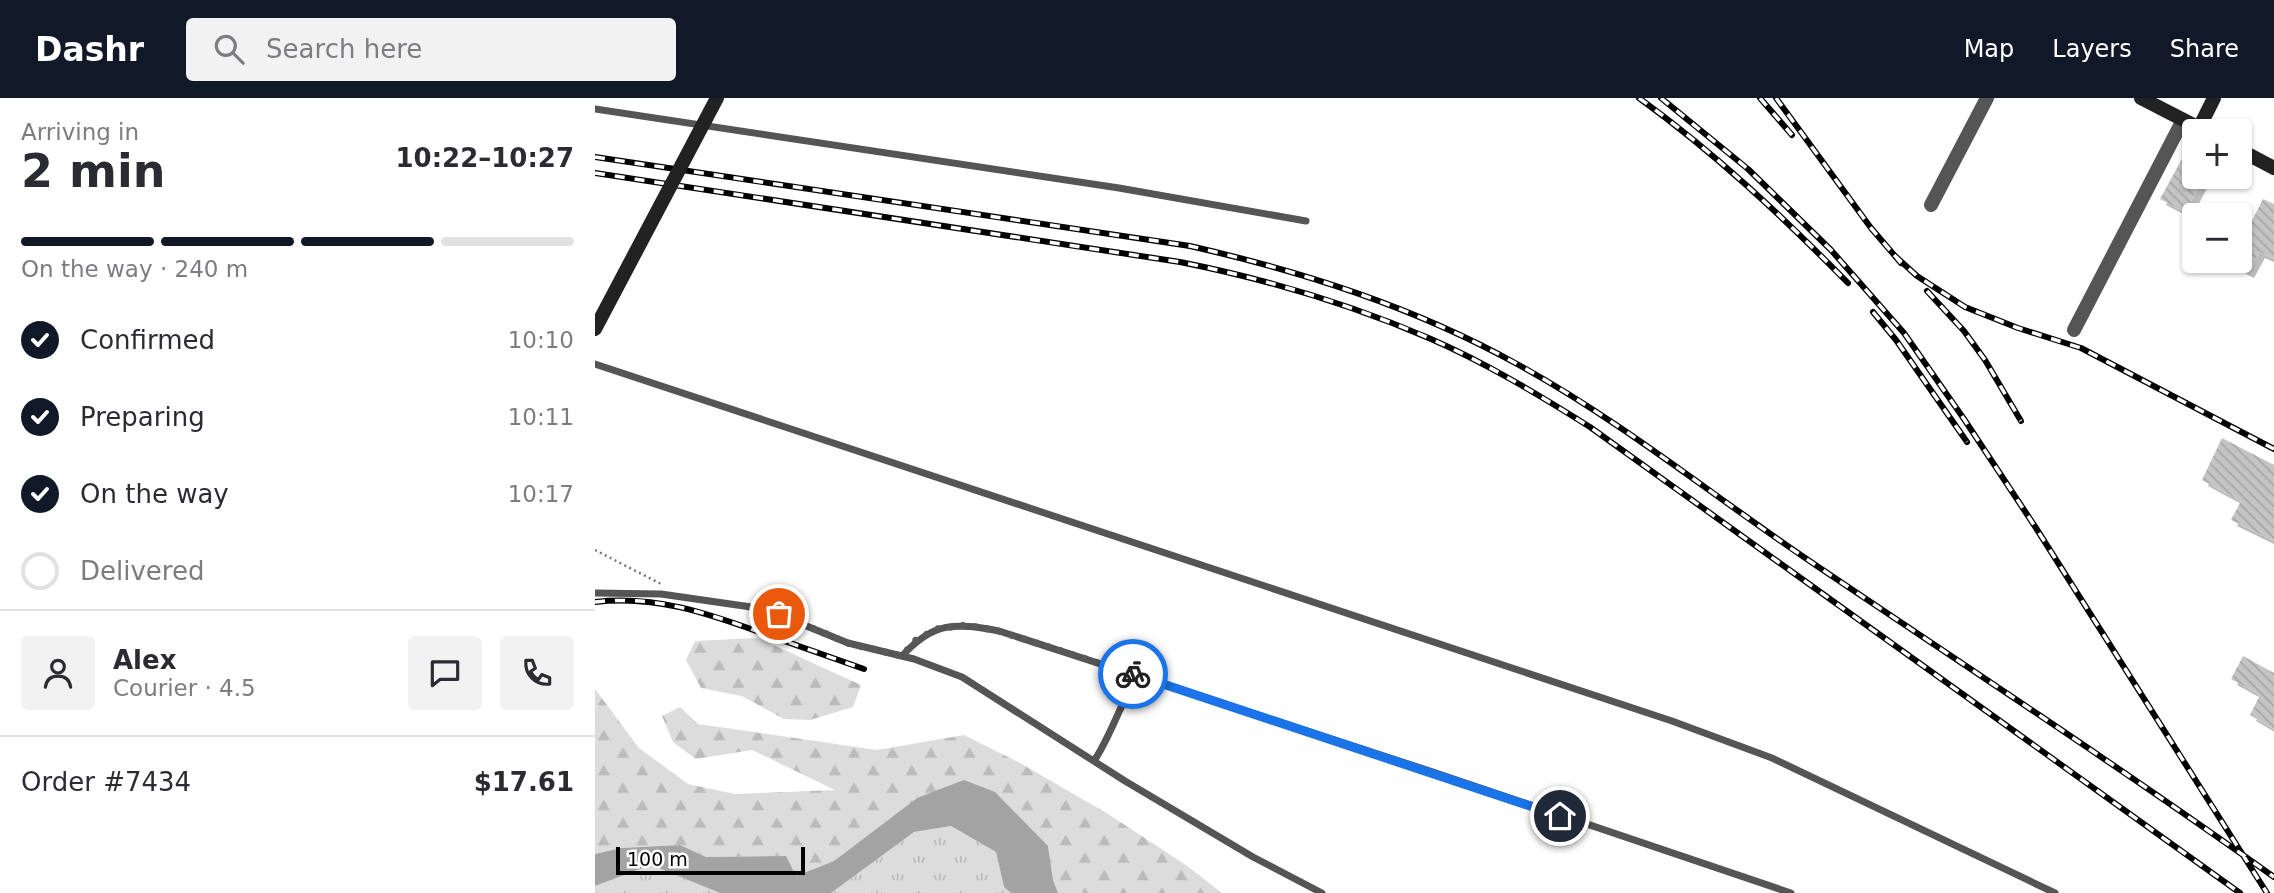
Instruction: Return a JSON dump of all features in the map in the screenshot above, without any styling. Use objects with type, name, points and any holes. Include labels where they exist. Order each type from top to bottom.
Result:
[{"type":"main road","points":[[595,329],[717,98]]},
{"type":"main road","points":[[2141,98],[2182,119]]},
{"type":"main road","points":[[2206,119],[2214,98]]},
{"type":"main road","points":[[2252,156],[2274,168]]},
{"type":"street","points":[[1931,205],[1987,98]]},
{"type":"street","points":[[2074,330],[2182,122]]},
{"type":"lane","points":[[595,109],[1119,188],[1306,221]]},
{"type":"lane","points":[[595,364],[1672,721],[1772,758],[2055,893]]},
{"type":"lane","points":[[595,593],[661,594],[765,609],[848,643],[902,656],[962,677],[1253,857],[1322,893]]},
{"type":"lane","points":[[902,656],[916,640],[937,629],[966,625],[999,631],[1433,772],[1775,891],[1791,893]]},
{"type":"lane","points":[[1094,761],[1138,676]]},
{"type":"path","points":[[595,550],[663,585]]},
{"type":"green space","points":[[758,638],[861,685],[853,707],[810,720],[784,719],[742,696],[701,688],[686,660],[695,641]]},
{"type":"green space","points":[[595,689],[639,748],[688,784],[735,794],[835,790],[752,750],[696,759],[673,742],[662,716],[680,707],[698,724],[877,750],[964,735],[1020,763],[1108,814],[1186,865],[1222,893],[1058,893],[1053,880],[1048,846],[917,798],[834,861],[796,876],[785,856],[706,857],[680,845],[621,848],[595,854]]},
{"type":"green space","points":[[951,826],[996,852],[1004,887],[1011,893],[831,893],[914,832]]},
{"type":"green space","points":[[651,865],[720,893],[595,893],[595,886]]},
{"type":"shaded area","points":[[964,780],[995,792],[1048,846],[1053,880],[1058,893],[1011,893],[1004,887],[996,852],[951,826],[914,832],[831,893],[720,893],[651,865],[595,886],[595,854],[621,848],[680,845],[706,857],[786,856],[796,876],[834,861],[917,798]]},
{"type":"building","points":[[2182,159],[2182,189],[2197,189],[2190,203],[2182,203],[2182,210],[2160,199]]},
{"type":"building","points":[[2263,199],[2274,204],[2274,259],[2259,252],[2252,265],[2252,221]]},
{"type":"building","points":[[2222,438],[2274,465],[2274,541],[2231,520],[2241,501],[2202,480]]},
{"type":"building","points":[[2243,656],[2274,673],[2274,729],[2250,715],[2260,695],[2231,679]]},
{"type":"railway","points":[[1639,98],[1747,186],[1848,283]]},
{"type":"railway","points":[[1661,98],[1748,169],[1831,250],[1904,333],[2036,528],[2267,893]]},
{"type":"railway","points":[[1760,98],[1792,135]]},
{"type":"railway","points":[[1776,98],[1871,228],[1901,263]]},
{"type":"railway","points":[[595,157],[1190,246],[1275,267],[1358,293],[1438,325],[1517,364],[1595,411],[2274,877]]},
{"type":"railway","points":[[595,173],[1180,262],[1307,294],[1431,339],[1512,380],[1590,427],[2240,893]]},
{"type":"railway","points":[[1894,255],[1917,276],[1965,307],[2018,328],[2081,348],[2274,449]]},
{"type":"railway","points":[[1927,291],[1964,331],[1985,360],[2021,421]]},
{"type":"railway","points":[[1873,312],[1896,340],[1967,442]]},
{"type":"railway","points":[[595,602],[639,601],[680,607],[864,669]]},
{"type":"way so far","points":[[779,614],[848,643],[902,656],[916,640],[937,629],[966,625],[999,631],[1133,674]]},
{"type":"route","points":[[1133,674],[1560,816]]}]
